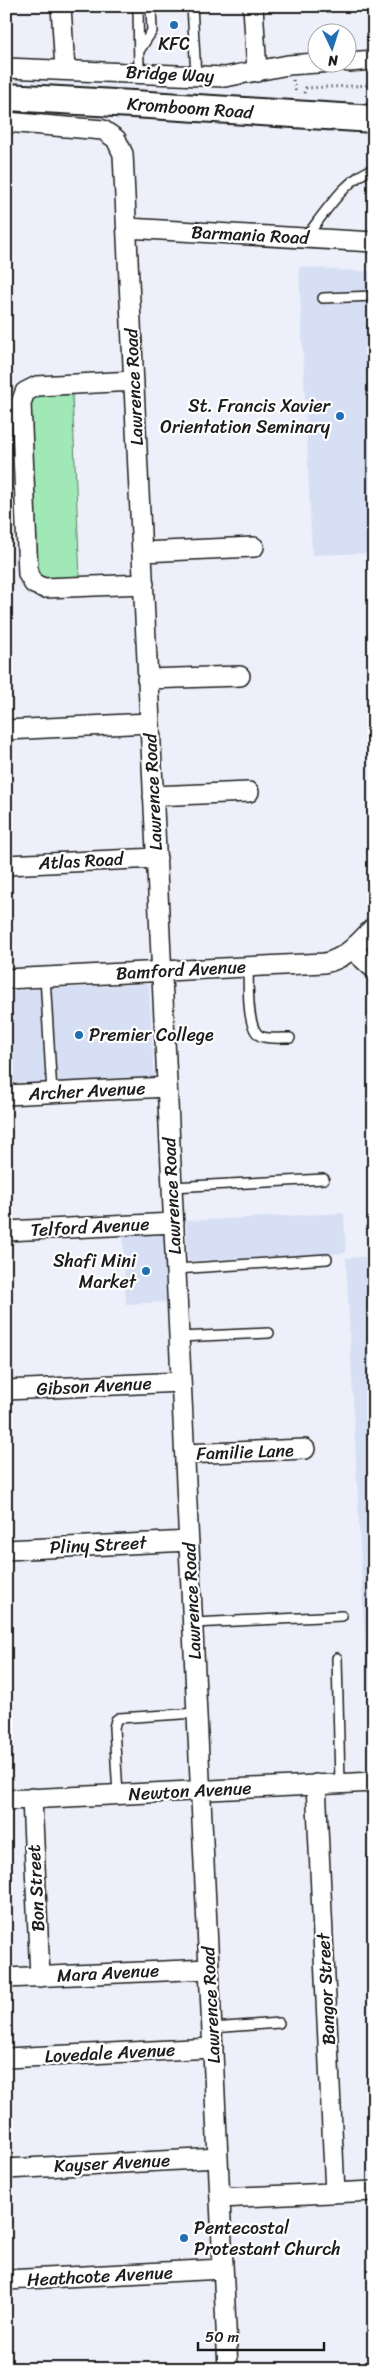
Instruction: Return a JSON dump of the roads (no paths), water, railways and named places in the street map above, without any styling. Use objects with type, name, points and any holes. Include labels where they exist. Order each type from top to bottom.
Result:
[{"type":"street","points":[[61,6],[65,70]]},
{"type":"street","points":[[254,6],[257,72]]},
{"type":"street","points":[[358,61],[374,60]]},
{"type":"street","name":"Bridge Way","points":[[8,65],[65,70],[226,76],[288,65],[308,64]]},
{"type":"street","name":"Kromboom Road","points":[[6,96],[374,119]]},
{"type":"street","name":"Lawrence Road","points":[[6,122],[96,128],[110,133],[116,139],[123,154],[228,2369]]},
{"type":"street","name":"Barmania Road","points":[[127,228],[374,242]]},
{"type":"street","points":[[134,381],[37,386],[25,392],[21,403],[28,574],[34,584],[44,588],[144,584]]},
{"type":"street","points":[[142,552],[254,547]]},
{"type":"street","points":[[147,679],[240,676]]},
{"type":"street","points":[[6,730],[149,724]]},
{"type":"street","points":[[153,796],[249,792]]},
{"type":"street","name":"Atlas Road","points":[[6,865],[157,858]]},
{"type":"street","name":"Bamford Avenue","points":[[6,979],[324,963],[340,958],[374,927]]},
{"type":"street","points":[[352,949],[374,970]]},
{"type":"street","name":"Archer Avenue","points":[[6,1095],[167,1087]]},
{"type":"street","name":"Telford Avenue","points":[[6,1231],[174,1223]]},
{"type":"street","name":"Gibson Avenue","points":[[6,1390],[181,1382]]},
{"type":"street","name":"Familie Lane","points":[[185,1454],[305,1449]]},
{"type":"street","name":"Pliny Street","points":[[6,1550],[189,1541]]},
{"type":"street","name":"Newton Avenue","points":[[6,1800],[374,1782]]},
{"type":"street","name":"Bangor Street","points":[[316,1784],[335,2193]]},
{"type":"street","name":"Bon Street","points":[[32,1798],[40,1977]]},
{"type":"street","name":"Mara Avenue","points":[[6,1978],[209,1968]]},
{"type":"street","name":"Lovedale Avenue","points":[[6,2058],[213,2048]]},
{"type":"street","name":"Kayser Avenue","points":[[6,2169],[218,2158]]},
{"type":"street","points":[[220,2198],[374,2191]]},
{"type":"street","name":"Heathcote Avenue","points":[[6,2280],[223,2269]]},
{"type":"lane","points":[[138,6],[139,72]]},
{"type":"lane","points":[[139,52],[152,31],[150,6]]},
{"type":"lane","points":[[192,6],[196,76]]},
{"type":"lane","points":[[304,238],[358,175],[374,169]]},
{"type":"lane","points":[[323,298],[374,296]]},
{"type":"lane","points":[[248,967],[252,1027],[262,1037],[290,1038]]},
{"type":"lane","points":[[45,977],[52,1093]]},
{"type":"lane","points":[[172,1187],[324,1179]]},
{"type":"lane","points":[[176,1269],[327,1259]]},
{"type":"lane","points":[[179,1337],[269,1333]]},
{"type":"lane","points":[[193,1623],[342,1616]]},
{"type":"lane","points":[[336,1658],[340,1783]]},
{"type":"lane","points":[[118,1794],[114,1728],[116,1720],[119,1718],[198,1713]]},
{"type":"lane","points":[[212,2028],[279,2023]]},
{"type":"place","name":"KFC","points":[[174,25]]},
{"type":"place","name":"St. Francis Xavier Orientation Seminary","points":[[340,416]]},
{"type":"place","name":"Premier College","points":[[79,1035]]},
{"type":"place","name":"Shafi Mini Market","points":[[146,1271]]},
{"type":"place","name":"Pentecostal Protestant Church","points":[[184,2238]]}]
